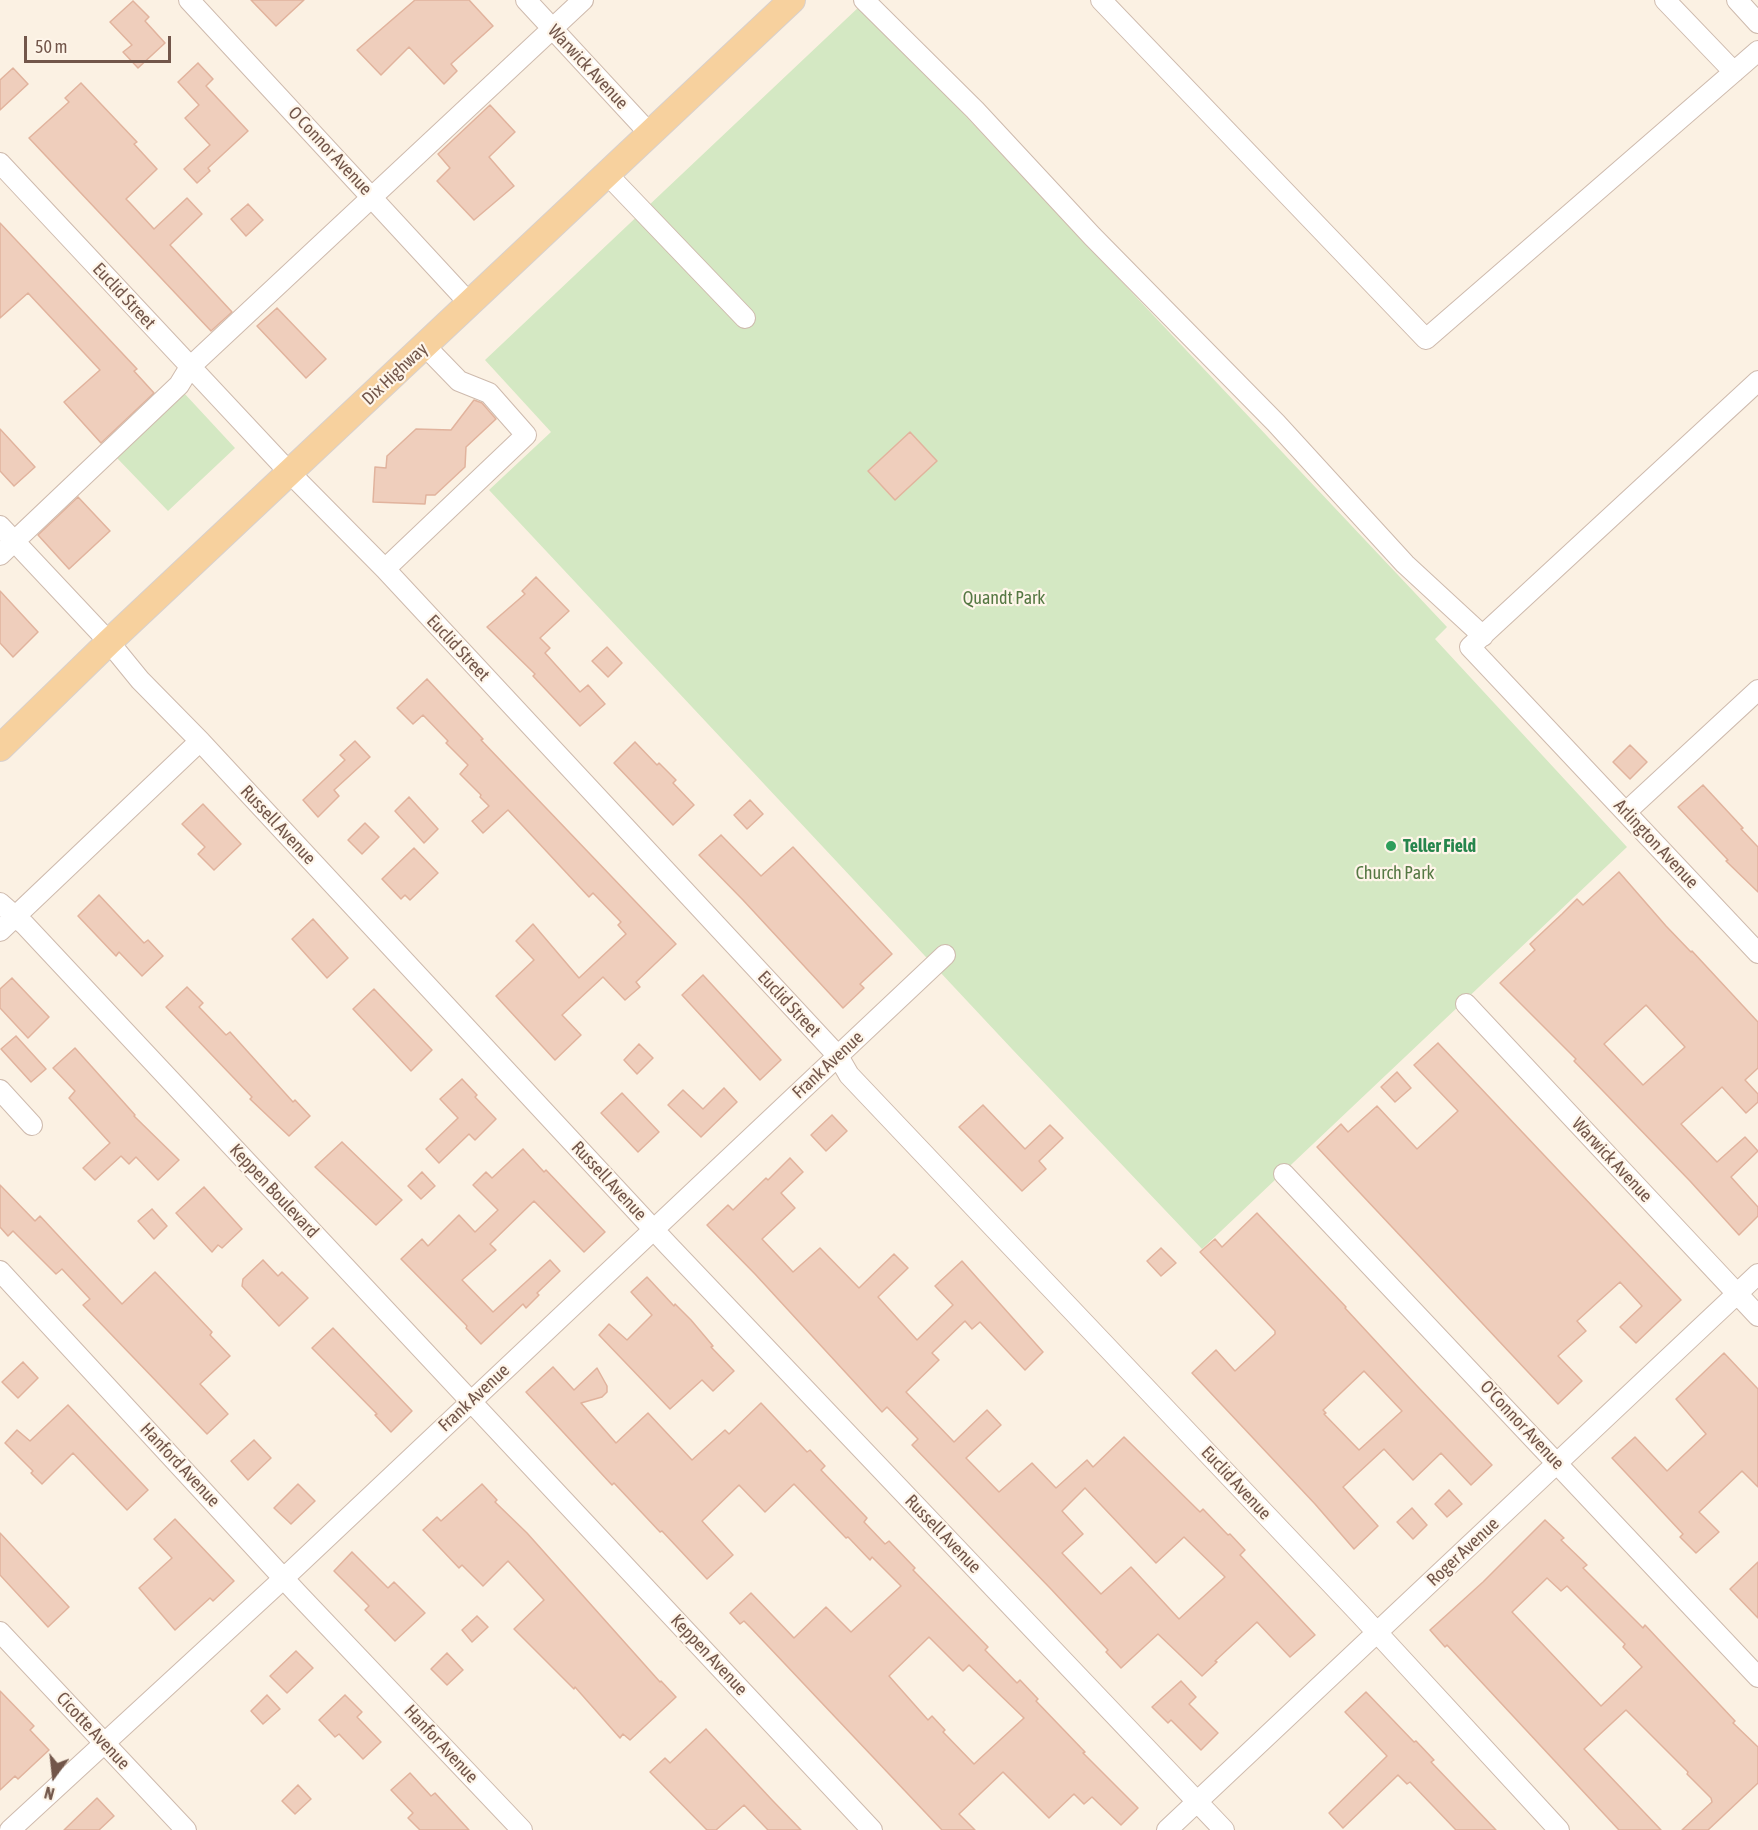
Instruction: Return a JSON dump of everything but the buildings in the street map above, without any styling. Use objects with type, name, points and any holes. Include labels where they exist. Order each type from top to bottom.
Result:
[{"type":"main road","name":"Dix Highway","points":[[0,748],[109,642],[792,0]]},
{"type":"street","name":"O Connor Avenue","points":[[189,0],[470,304]]},
{"type":"street","name":"Warwick Avenue","points":[[526,0],[650,134]]},
{"type":"street","points":[[7,548],[179,385],[190,367],[583,0]]},
{"type":"street","points":[[864,0],[975,110],[1092,236],[1276,423],[1406,564],[1483,636],[1758,381]]},
{"type":"street","points":[[1101,0],[1426,339],[1758,51]]},
{"type":"street","points":[[1665,0],[1734,72]]},
{"type":"street","points":[[1737,0],[1758,23]]},
{"type":"street","name":"Euclid Street","points":[[0,163],[290,473],[385,569],[838,1056],[849,1076],[910,1139]]},
{"type":"street","points":[[607,174],[745,318]]},
{"type":"street","points":[[385,569],[526,435],[489,393],[459,381],[425,346]]},
{"type":"street","name":"Russell Avenue","points":[[0,526],[7,548],[109,642],[140,680],[200,741],[654,1229],[1224,1830]]},
{"type":"street","name":"Arlington Avenue","points":[[1483,636],[1470,647],[1758,953]]},
{"type":"street","points":[[1626,812],[1758,690]]},
{"type":"street","points":[[0,931],[200,741]]},
{"type":"street","name":"Keppen Boulevard","points":[[0,903],[33,934],[546,1480]]},
{"type":"street","name":"Frank Avenue","points":[[10,1830],[284,1578],[941,959]]},
{"type":"street","name":"Warwick Avenue","points":[[1466,1004],[1758,1317]]},
{"type":"street","points":[[0,1090],[32,1125]]},
{"type":"street","name":"Euclid Avenue","points":[[910,1139],[1377,1632],[1559,1830]]},
{"type":"street","name":"O'Connor Avenue","points":[[1284,1174],[1758,1677]]},
{"type":"street","name":"Hanford Avenue","points":[[0,1271],[361,1659]]},
{"type":"street","name":"Roger Avenue","points":[[1167,1830],[1758,1274]]},
{"type":"street","name":"Keppen Avenue","points":[[546,1480],[872,1830]]},
{"type":"street","name":"Cicotte Avenue","points":[[0,1632],[186,1830]]},
{"type":"street","name":"Hanfor Avenue","points":[[361,1659],[522,1830]]},
{"type":"green space","name":"Quandt Park","points":[[861,5],[1447,627],[1435,639],[1627,847],[1202,1249],[489,490],[551,432],[485,360]]},
{"type":"green space","points":[[184,393],[235,448],[168,511],[116,457]]},
{"type":"place","name":"Teller Field","points":[[1391,846]]},
{"type":"park label","name":"Church Park","points":[[1395,873]]}]
